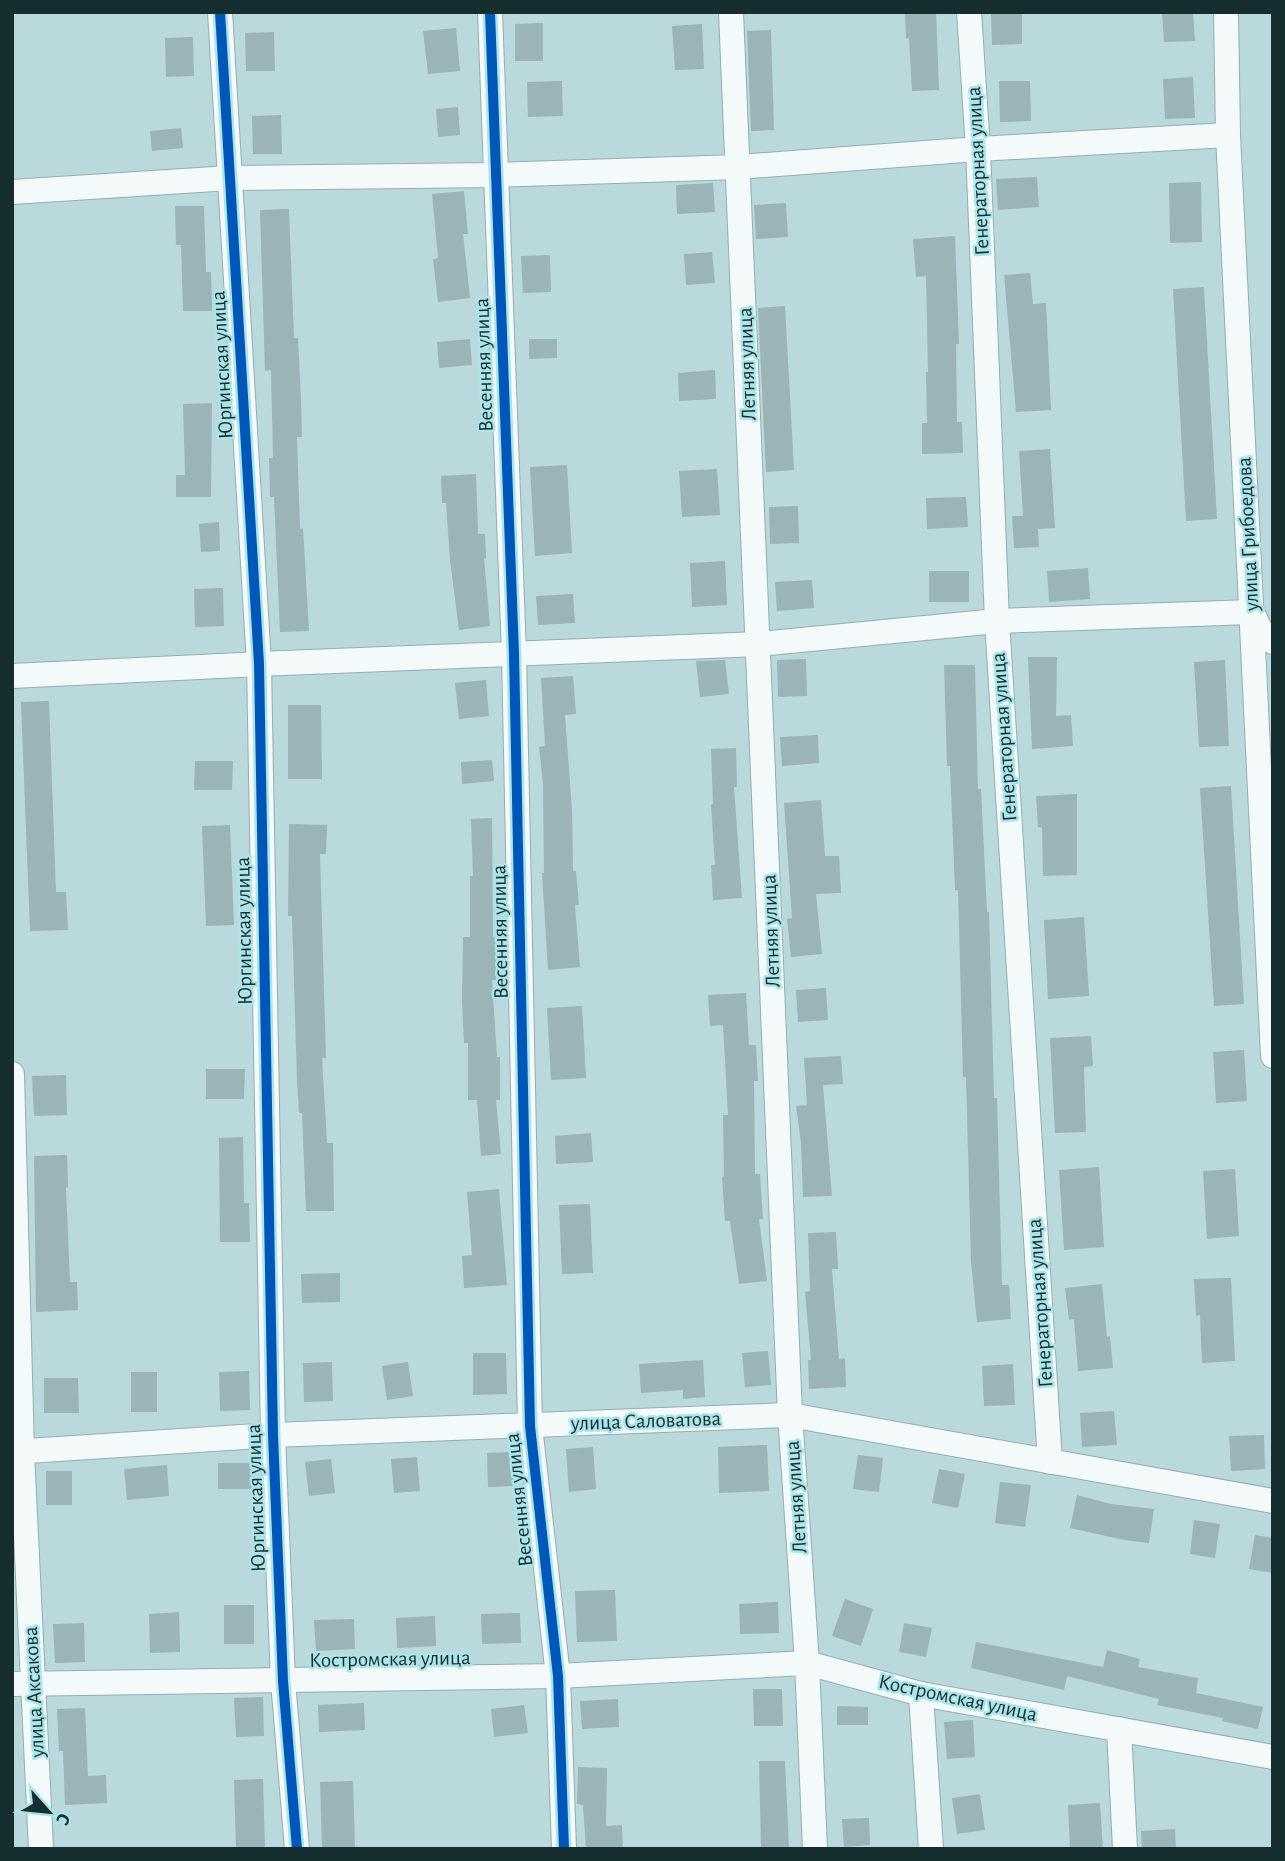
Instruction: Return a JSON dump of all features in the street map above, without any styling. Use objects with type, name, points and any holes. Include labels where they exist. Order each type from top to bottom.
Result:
[{"type":"street","name":"Юргинская улица","points":[[220,12],[259,664],[272,1435],[283,1681],[297,1849]]},
{"type":"street","name":"Весенняя улица","points":[[490,12],[514,654],[530,1426],[558,1676],[564,1849]]},
{"type":"street","name":"Летняя улица","points":[[731,12],[790,1415],[807,1663],[815,1849]]},
{"type":"street","name":"Генераторная улица","points":[[969,12],[978,149],[997,621],[1050,1462]]},
{"type":"street","name":"улица Грибоедова","points":[[1226,12],[1228,135],[1273,1056]]},
{"type":"street","points":[[12,192],[230,178],[496,175],[738,167],[978,149],[1228,135]]},
{"type":"street","points":[[12,676],[759,644],[997,621],[1252,612],[1264,637],[1273,642]]},
{"type":"street","name":"улица Аксакова","points":[[12,1074],[23,1683],[41,1849]]},
{"type":"street","name":"улица Саловатова","points":[[17,1452],[272,1435],[790,1415],[1273,1501]]},
{"type":"street","name":"Костромская улица","points":[[23,1683],[558,1676],[807,1663],[921,1693],[1273,1757]]},
{"type":"street","points":[[921,1693],[931,1849]]},
{"type":"street","points":[[1119,1729],[1125,1849]]},
{"type":"building","points":[[905,12],[936,12],[939,90],[912,91]]},
{"type":"building","points":[[991,12],[1022,12],[1022,44],[992,45]]},
{"type":"building","points":[[1162,12],[1193,12],[1195,41],[1164,42]]},
{"type":"building","points":[[543,23],[543,61],[515,61],[515,24]]},
{"type":"building","points":[[702,24],[704,69],[675,70],[672,26]]},
{"type":"building","points":[[456,28],[460,71],[428,74],[423,31]]},
{"type":"building","points":[[771,30],[774,130],[751,131],[747,31]]},
{"type":"building","points":[[274,32],[275,71],[246,71],[245,33]]},
{"type":"building","points":[[193,37],[194,76],[166,77],[165,38]]},
{"type":"building","points":[[1193,77],[1195,118],[1165,119],[1163,79]]},
{"type":"building","points":[[562,81],[563,116],[528,117],[527,82]]},
{"type":"building","points":[[999,81],[1030,81],[1031,121],[1000,122]]},
{"type":"building","points":[[458,107],[460,135],[438,137],[436,109]]},
{"type":"building","points":[[281,115],[282,154],[253,154],[252,116]]},
{"type":"building","points":[[181,128],[183,148],[152,151],[150,131]]},
{"type":"building","points":[[1037,177],[1039,207],[998,210],[996,179]]},
{"type":"building","points":[[1201,182],[1202,242],[1170,243],[1169,183]]},
{"type":"building","points":[[713,183],[715,212],[677,214],[676,185]]},
{"type":"building","points":[[464,191],[468,234],[463,234],[470,298],[438,302],[433,259],[438,258],[432,194]]},
{"type":"building","points":[[786,203],[788,237],[756,239],[754,205]]},
{"type":"building","points":[[175,206],[204,206],[206,272],[211,272],[212,311],[183,311],[181,245],[176,245]]},
{"type":"building","points":[[289,209],[294,338],[298,338],[301,399],[302,437],[297,437],[300,529],[303,528],[309,631],[280,632],[274,497],[270,497],[269,458],[273,458],[271,370],[265,371],[260,210]]},
{"type":"building","points":[[955,236],[959,344],[956,344],[957,422],[962,422],[963,453],[922,454],[922,423],[927,423],[926,276],[916,277],[913,239]]},
{"type":"building","points":[[712,252],[715,283],[686,285],[684,254]]},
{"type":"building","points":[[550,255],[551,292],[523,293],[521,256]]},
{"type":"building","points":[[1030,273],[1033,304],[1046,303],[1051,410],[1016,412],[1004,275]]},
{"type":"building","points":[[1204,287],[1217,519],[1186,521],[1173,289]]},
{"type":"building","points":[[785,306],[794,470],[766,472],[758,308]]},
{"type":"building","points":[[470,339],[472,365],[439,368],[437,342]]},
{"type":"building","points":[[529,339],[557,339],[557,358],[529,359]]},
{"type":"building","points":[[715,370],[716,399],[679,401],[678,373]]},
{"type":"building","points":[[212,403],[211,497],[176,497],[176,475],[185,475],[183,404]]},
{"type":"building","points":[[1050,449],[1055,528],[1038,529],[1039,547],[1014,548],[1012,516],[1023,516],[1019,451]]},
{"type":"building","points":[[567,465],[572,553],[535,556],[530,467]]},
{"type":"building","points":[[717,469],[720,515],[682,517],[679,471]]},
{"type":"building","points":[[476,474],[478,534],[485,534],[484,558],[490,626],[459,630],[446,503],[442,503],[441,476]]},
{"type":"building","points":[[966,497],[968,527],[927,529],[926,498]]},
{"type":"building","points":[[798,506],[799,543],[770,544],[769,507]]},
{"type":"building","points":[[219,522],[220,551],[201,552],[199,524]]},
{"type":"building","points":[[725,561],[727,605],[692,607],[690,563]]},
{"type":"building","points":[[1088,568],[1090,599],[1049,602],[1047,571]]},
{"type":"building","points":[[929,571],[969,571],[969,602],[929,602]]},
{"type":"building","points":[[812,580],[814,608],[777,611],[775,582]]},
{"type":"building","points":[[223,588],[224,626],[195,627],[194,589]]},
{"type":"building","points":[[573,594],[575,623],[538,625],[536,596]]},
{"type":"building","points":[[1028,657],[1057,657],[1056,716],[1071,715],[1073,746],[1032,749]]},
{"type":"building","points":[[806,659],[807,696],[778,697],[777,660]]},
{"type":"building","points":[[725,660],[729,694],[700,697],[696,661]]},
{"type":"building","points":[[1225,660],[1229,746],[1199,747],[1194,662]]},
{"type":"building","points":[[944,665],[975,665],[978,789],[981,789],[989,912],[1002,1285],[1009,1285],[1011,1319],[977,1322],[971,1262],[958,890],[955,890],[950,766],[947,766]]},
{"type":"building","points":[[573,676],[576,714],[565,715],[572,810],[573,871],[576,871],[579,905],[575,905],[580,967],[548,970],[542,873],[543,784],[539,747],[545,746],[541,678]]},
{"type":"building","points":[[486,680],[489,716],[459,719],[455,683]]},
{"type":"building","points":[[49,701],[56,892],[66,892],[68,930],[30,931],[21,702]]},
{"type":"building","points":[[288,705],[321,705],[322,779],[288,779]]},
{"type":"building","points":[[818,735],[819,763],[782,766],[780,737]]},
{"type":"building","points":[[736,748],[737,787],[734,787],[742,898],[713,900],[711,865],[715,865],[711,749]]},
{"type":"building","points":[[492,760],[494,781],[462,784],[461,762]]},
{"type":"building","points":[[195,761],[233,761],[232,790],[194,790]]},
{"type":"building","points":[[1231,786],[1244,1004],[1214,1006],[1200,788]]},
{"type":"building","points":[[1077,794],[1077,875],[1043,876],[1042,827],[1038,827],[1036,796]]},
{"type":"building","points":[[821,800],[825,856],[839,856],[841,893],[816,894],[822,954],[791,957],[787,919],[792,918],[784,803]]},
{"type":"building","points":[[492,818],[496,980],[492,980],[497,1057],[500,1057],[500,1100],[496,1100],[501,1154],[481,1156],[477,1100],[468,1100],[468,1043],[464,1043],[462,1000],[463,937],[470,937],[470,876],[473,876],[471,819]]},
{"type":"building","points":[[289,824],[327,825],[326,854],[320,854],[326,1058],[322,1058],[327,1143],[333,1143],[334,1211],[306,1211],[302,1113],[299,1113],[297,1081],[292,916],[288,916]]},
{"type":"building","points":[[230,825],[234,925],[206,926],[202,826]]},
{"type":"building","points":[[1084,917],[1089,996],[1048,999],[1044,920]]},
{"type":"building","points":[[826,988],[828,1020],[798,1022],[796,990]]},
{"type":"building","points":[[746,993],[749,1045],[756,1045],[758,1081],[754,1081],[755,1174],[760,1174],[763,1219],[759,1219],[767,1281],[739,1284],[730,1221],[725,1221],[722,1177],[723,1115],[728,1115],[723,1025],[710,1026],[708,995]]},
{"type":"building","points":[[582,1006],[586,1078],[551,1080],[547,1008]]},
{"type":"building","points":[[1091,1036],[1093,1066],[1084,1067],[1086,1132],[1055,1133],[1050,1038]]},
{"type":"building","points":[[1244,1050],[1247,1101],[1216,1103],[1213,1052]]},
{"type":"building","points":[[841,1056],[843,1084],[823,1085],[832,1196],[803,1197],[801,1143],[796,1106],[807,1105],[804,1058]]},
{"type":"building","points":[[206,1069],[245,1069],[244,1099],[206,1099]]},
{"type":"building","points":[[66,1075],[67,1115],[34,1116],[32,1076]]},
{"type":"building","points":[[591,1133],[593,1162],[556,1164],[555,1136]]},
{"type":"building","points":[[243,1137],[244,1203],[249,1203],[250,1242],[220,1242],[219,1138]]},
{"type":"building","points":[[67,1155],[70,1282],[77,1282],[78,1310],[36,1312],[34,1156]]},
{"type":"building","points":[[1099,1167],[1104,1247],[1064,1250],[1059,1170]]},
{"type":"building","points":[[1235,1169],[1239,1236],[1207,1239],[1203,1171]]},
{"type":"building","points":[[499,1189],[507,1285],[464,1288],[462,1256],[472,1255],[467,1192]]},
{"type":"building","points":[[590,1204],[593,1273],[562,1274],[559,1205]]},
{"type":"building","points":[[836,1232],[838,1269],[832,1269],[839,1359],[845,1358],[846,1387],[809,1389],[808,1360],[811,1360],[805,1292],[810,1291],[808,1233]]},
{"type":"building","points":[[340,1273],[340,1302],[302,1303],[301,1274]]},
{"type":"building","points":[[1231,1278],[1235,1361],[1202,1363],[1200,1315],[1196,1316],[1194,1279]]},
{"type":"building","points":[[1102,1284],[1113,1368],[1078,1371],[1074,1319],[1069,1320],[1065,1288]]},
{"type":"building","points":[[768,1351],[771,1385],[745,1387],[742,1353]]},
{"type":"building","points":[[473,1353],[506,1353],[507,1394],[473,1395]]},
{"type":"building","points":[[703,1360],[705,1397],[683,1399],[683,1390],[641,1393],[639,1364]]},
{"type":"building","points":[[332,1362],[333,1401],[304,1402],[303,1363]]},
{"type":"building","points":[[408,1362],[413,1396],[387,1400],[382,1366]]},
{"type":"building","points":[[1013,1364],[1015,1405],[984,1406],[982,1366]]},
{"type":"building","points":[[249,1371],[250,1410],[220,1411],[219,1372]]},
{"type":"building","points":[[131,1372],[157,1372],[157,1412],[131,1412]]},
{"type":"building","points":[[44,1378],[78,1378],[79,1413],[44,1413]]},
{"type":"building","points":[[1114,1411],[1117,1445],[1082,1447],[1080,1413]]},
{"type":"building","points":[[1264,1435],[1265,1469],[1231,1471],[1229,1436]]},
{"type":"building","points":[[767,1445],[769,1491],[719,1493],[718,1447]]},
{"type":"building","points":[[593,1447],[596,1489],[569,1492],[566,1449]]},
{"type":"building","points":[[513,1452],[514,1486],[488,1487],[487,1453]]},
{"type":"building","points":[[858,1455],[883,1458],[879,1492],[853,1489]]},
{"type":"building","points":[[417,1457],[420,1491],[394,1493],[391,1459]]},
{"type":"building","points":[[331,1459],[335,1493],[309,1496],[305,1462]]},
{"type":"building","points":[[218,1463],[252,1463],[252,1489],[218,1489]]},
{"type":"building","points":[[167,1465],[169,1496],[127,1500],[124,1469]]},
{"type":"building","points":[[939,1469],[965,1474],[958,1508],[932,1503]]},
{"type":"building","points":[[46,1471],[72,1471],[72,1505],[46,1505]]},
{"type":"building","points":[[1000,1482],[1031,1485],[1025,1527],[995,1523]]},
{"type":"building","points":[[1077,1495],[1111,1504],[1154,1509],[1149,1543],[1070,1528]]},
{"type":"building","points":[[1194,1520],[1220,1524],[1215,1558],[1190,1554]]},
{"type":"building","points":[[1255,1535],[1273,1538],[1273,1573],[1249,1569]]},
{"type":"building","points":[[615,1590],[617,1641],[577,1642],[575,1591]]},
{"type":"building","points":[[845,1599],[873,1609],[861,1646],[832,1636]]},
{"type":"building","points":[[778,1602],[779,1633],[740,1634],[739,1604]]},
{"type":"building","points":[[224,1605],[254,1605],[254,1644],[224,1644]]},
{"type":"building","points":[[179,1612],[180,1652],[150,1653],[149,1614]]},
{"type":"building","points":[[520,1613],[521,1643],[482,1644],[481,1614]]},
{"type":"building","points":[[435,1616],[436,1646],[397,1648],[396,1618]]},
{"type":"building","points":[[354,1619],[355,1649],[316,1651],[314,1620]]},
{"type":"building","points":[[84,1623],[85,1662],[55,1663],[53,1624]]},
{"type":"building","points":[[904,1623],[932,1628],[926,1657],[899,1652]]},
{"type":"building","points":[[976,1642],[1103,1667],[1107,1650],[1140,1659],[1138,1667],[1198,1678],[1196,1693],[1263,1707],[1258,1729],[1222,1721],[1223,1718],[1157,1705],[1159,1699],[1067,1676],[1064,1690],[971,1668]]},
{"type":"building","points":[[753,1689],[782,1689],[783,1726],[754,1726]]},
{"type":"building","points":[[263,1697],[264,1736],[236,1737],[234,1698]]},
{"type":"building","points":[[618,1699],[619,1727],[582,1729],[580,1701]]},
{"type":"building","points":[[364,1703],[365,1730],[319,1732],[318,1705]]},
{"type":"building","points":[[524,1705],[528,1733],[494,1737],[491,1709]]},
{"type":"building","points":[[837,1706],[868,1707],[868,1725],[837,1725]]},
{"type":"building","points":[[85,1708],[88,1776],[106,1775],[107,1803],[65,1805],[63,1751],[59,1751],[57,1709]]},
{"type":"building","points":[[973,1720],[975,1757],[947,1759],[944,1722]]},
{"type":"building","points":[[759,1761],[785,1761],[789,1849],[761,1849]]},
{"type":"building","points":[[578,1767],[607,1768],[606,1826],[622,1825],[623,1849],[586,1849],[583,1805],[577,1804]]},
{"type":"building","points":[[263,1779],[265,1849],[236,1849],[234,1780]]},
{"type":"building","points":[[353,1781],[355,1849],[322,1849],[320,1782]]},
{"type":"building","points":[[980,1794],[985,1830],[957,1834],[952,1798]]},
{"type":"building","points":[[1100,1803],[1103,1849],[1070,1849],[1068,1805]]},
{"type":"building","points":[[869,1818],[870,1845],[844,1847],[842,1819]]},
{"type":"building","points":[[1175,1829],[1176,1849],[1142,1849],[1141,1831]]},
{"type":"cycle path","points":[[220,12],[259,664],[273,1435],[283,1681],[297,1849]]},
{"type":"cycle path","points":[[490,12],[514,654],[530,1426],[558,1676],[564,1849]]}]
